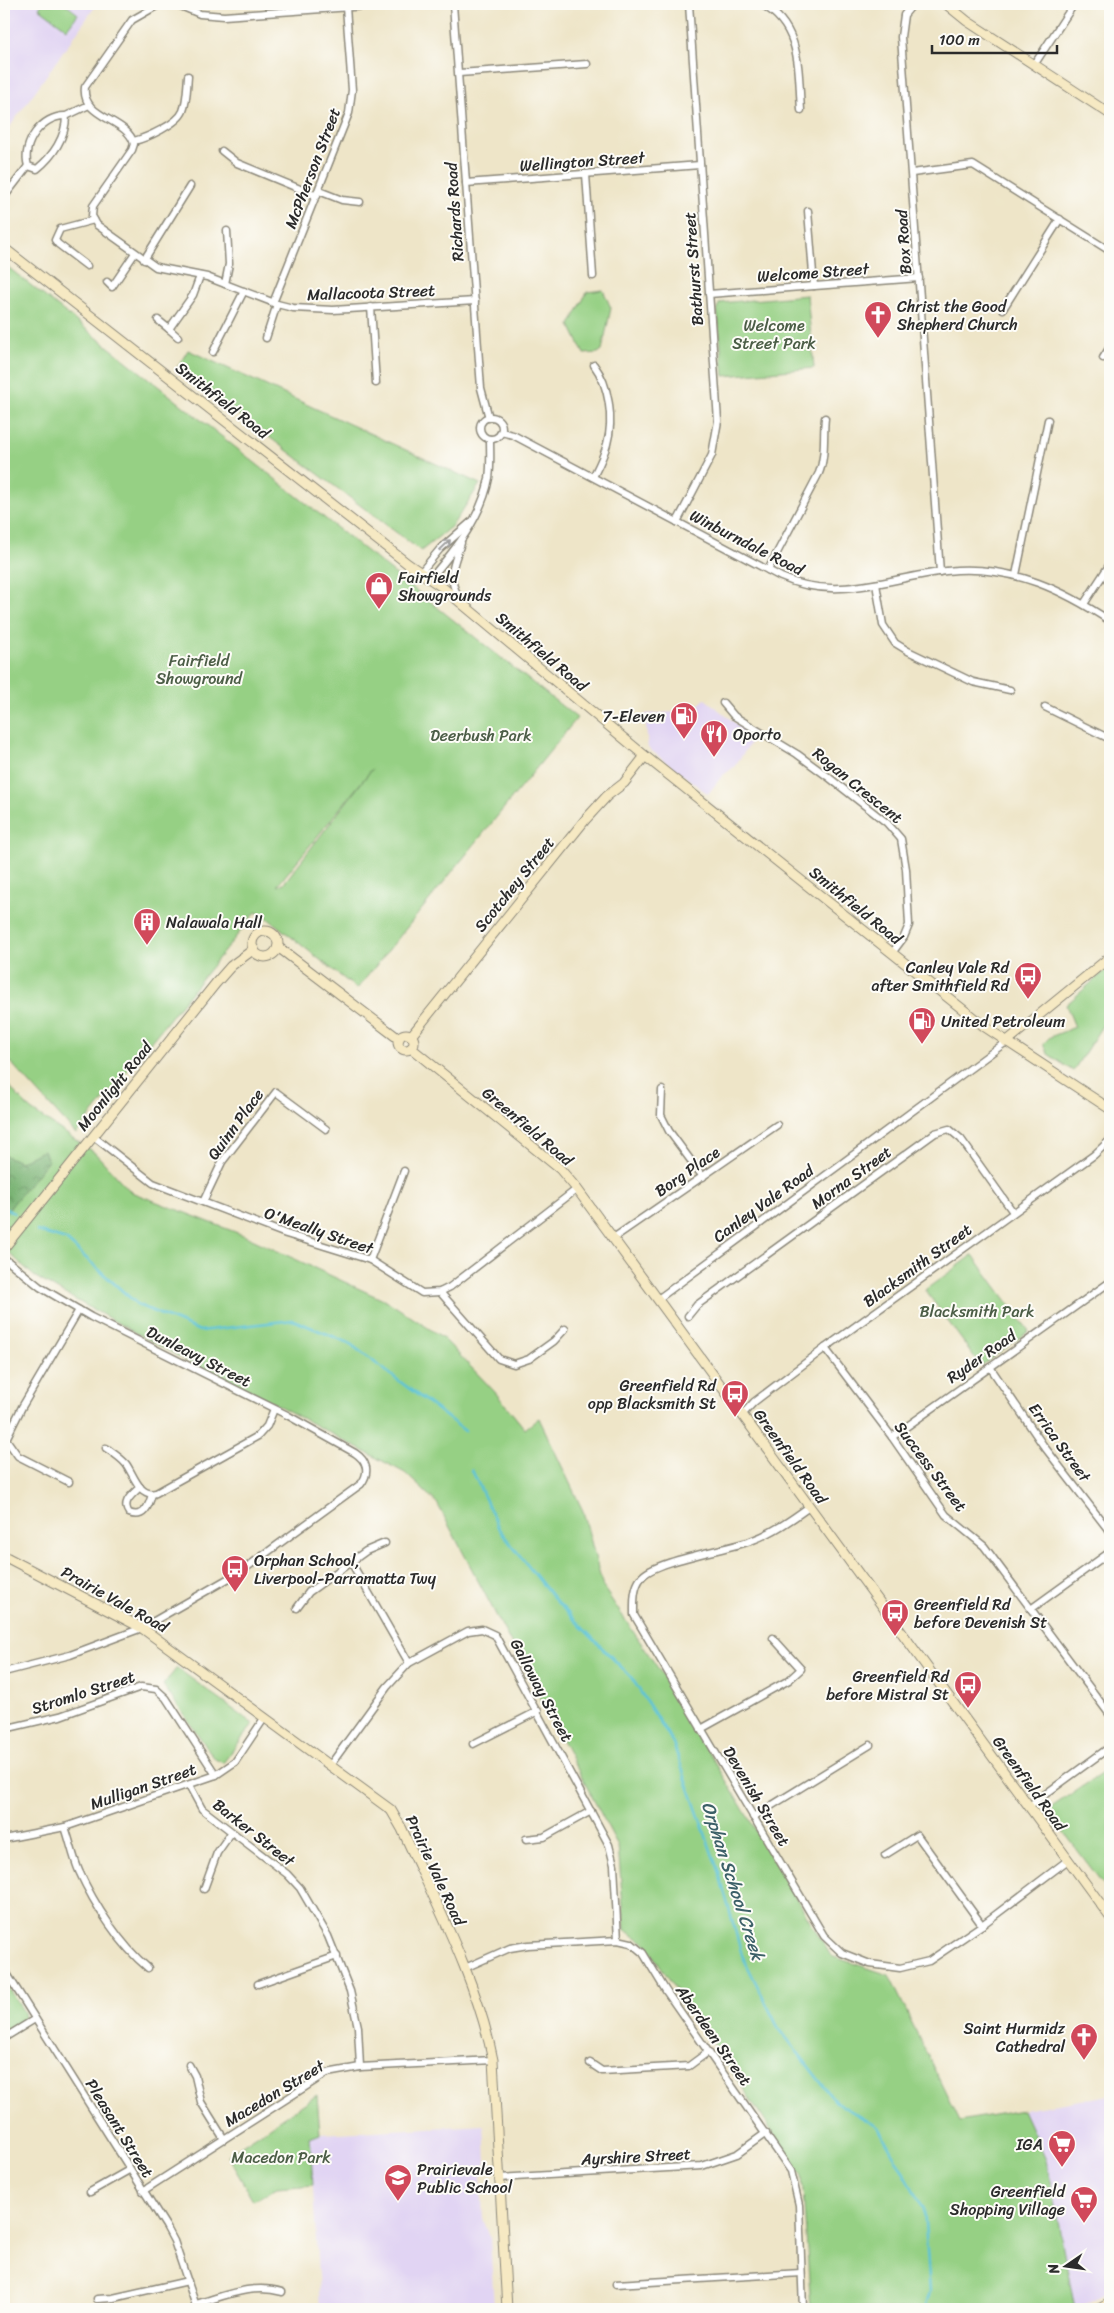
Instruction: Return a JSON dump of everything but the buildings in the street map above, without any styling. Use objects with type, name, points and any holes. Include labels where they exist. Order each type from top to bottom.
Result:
[{"type":"street","points":[[87,266],[55,240],[60,229],[94,220],[91,212],[93,206],[132,150],[134,142],[128,133],[89,105],[85,92],[88,82],[132,20],[160,4]]},
{"type":"street","points":[[176,4],[200,14],[224,16],[394,4]]},
{"type":"street","name":"Richards Road","points":[[453,4],[481,388],[488,418]]},
{"type":"street","name":"Bathurst Street","points":[[677,522],[709,462],[717,439],[718,421],[689,4]]},
{"type":"street","points":[[760,4],[781,19],[794,39],[802,110]]},
{"type":"street","name":"Box Road","points":[[913,4],[904,15],[901,37],[940,572]]},
{"type":"street","points":[[946,4],[967,21],[1110,114]]},
{"type":"street","points":[[1034,65],[1074,4]]},
{"type":"street","name":"McPherson Street","points":[[266,338],[275,304],[351,106],[346,7]]},
{"type":"street","points":[[459,73],[587,64]]},
{"type":"street","points":[[134,142],[152,136],[177,120],[183,112],[188,76]]},
{"type":"street","points":[[28,166],[25,154],[27,148],[43,124],[57,115],[66,116],[89,105]]},
{"type":"street","points":[[28,166],[37,168],[44,163],[63,137],[66,116]]},
{"type":"street","points":[[222,151],[237,163],[318,193],[342,200],[360,202]]},
{"type":"street","name":"Wellington Street","points":[[466,184],[700,165]]},
{"type":"street","points":[[912,173],[973,165],[1110,251]]},
{"type":"street","points":[[4,196],[28,166]]},
{"type":"street","points":[[586,174],[593,276]]},
{"type":"street","points":[[144,260],[190,186]]},
{"type":"street","points":[[808,211],[814,286]]},
{"type":"street","points":[[1003,309],[1060,219]]},
{"type":"street","name":"Mallacoota Street","points":[[94,220],[144,260],[163,269],[200,276],[275,304],[314,310],[475,301]]},
{"type":"street","points":[[225,284],[230,264],[227,231]]},
{"type":"street","name":"Smithfield Road","points":[[4,248],[408,564],[464,604],[645,756],[1006,1042],[1110,1109]]},
{"type":"street","points":[[107,282],[112,287],[135,253]]},
{"type":"street","points":[[169,329],[192,295],[200,276]]},
{"type":"street","name":"Welcome Street","points":[[709,294],[919,278]]},
{"type":"street","points":[[213,352],[244,291]]},
{"type":"street","points":[[371,307],[376,382]]},
{"type":"street","points":[[158,320],[178,337]]},
{"type":"street","points":[[1103,358],[1110,347]]},
{"type":"street","points":[[593,477],[605,451],[610,428],[607,390],[602,376],[594,365]]},
{"type":"street","name":"Richards Road","points":[[464,604],[451,581],[453,568],[463,538],[483,499],[489,480],[490,439],[484,437],[480,427],[483,421],[488,418],[499,421],[501,432]]},
{"type":"street","points":[[768,570],[821,468],[825,418]]},
{"type":"street","points":[[1016,575],[1048,420]]},
{"type":"street","points":[[490,439],[497,438],[501,432]]},
{"type":"street","name":"Winburndale Road","points":[[501,432],[513,435],[768,570],[800,585],[819,589],[845,589],[940,572],[968,570],[1016,575],[1055,588],[1110,620]]},
{"type":"street","name":"Richards Road","points":[[421,572],[440,549],[472,521]]},
{"type":"street","name":"Richards Road","points":[[430,579],[463,538]]},
{"type":"street","points":[[1084,604],[1110,564]]},
{"type":"street","points":[[876,584],[883,625],[894,643],[973,682],[1010,690]]},
{"type":"street","name":"Rogan Crescent","points":[[723,703],[734,716],[797,754],[827,776],[887,823],[901,840],[906,869],[909,925],[904,937],[892,953]]},
{"type":"street","points":[[1045,707],[1110,739]]},
{"type":"street","name":"Scotchey Street","points":[[411,1036],[585,820],[607,796],[624,783],[645,756]]},
{"type":"street","points":[[278,947],[272,955],[264,957],[254,949],[254,938],[264,931],[276,936],[278,947],[399,1038]]},
{"type":"street","name":"Moonlight Road","points":[[4,1248],[220,978],[231,966],[254,949]]},
{"type":"street","points":[[1006,1042],[1110,957]]},
{"type":"street","points":[[404,1035],[411,1036],[414,1042],[411,1048],[402,1049],[398,1045],[399,1038],[404,1035]]},
{"type":"street","name":"Canley Vale Road","points":[[658,1299],[1006,1042]]},
{"type":"street","name":"Greenfield Road","points":[[411,1048],[560,1169],[577,1189],[1110,1917]]},
{"type":"street","points":[[662,1090],[661,1115],[669,1131],[703,1177]]},
{"type":"street","name":"Quinn Place","points":[[203,1202],[222,1162],[276,1092],[326,1129]]},
{"type":"street","name":"Borg Place","points":[[612,1239],[777,1125]]},
{"type":"street","name":"Morna Street","points":[[688,1316],[697,1305],[936,1133],[950,1129],[961,1139],[1013,1212]]},
{"type":"street","name":"O'Meally Street","points":[[93,1136],[153,1183],[286,1234],[370,1260],[422,1293],[440,1292]]},
{"type":"street","name":"Blacksmith Street","points":[[742,1415],[754,1402],[825,1348],[1094,1155],[1110,1140]]},
{"type":"street","points":[[370,1260],[404,1171]]},
{"type":"street","points":[[565,1329],[554,1341],[529,1359],[514,1364],[498,1359],[440,1292],[577,1189]]},
{"type":"street","name":"Dunleavy Street","points":[[4,1258],[40,1287],[79,1310],[274,1409],[360,1456],[367,1469],[361,1484],[243,1570],[142,1628]]},
{"type":"street","name":"Ryder Road","points":[[892,1437],[1110,1282]]},
{"type":"street","points":[[69,1482],[18,1456],[6,1439],[22,1407],[79,1310]]},
{"type":"street","name":"Success Street","points":[[825,1348],[892,1437],[946,1515],[984,1546],[1110,1715]]},
{"type":"street","name":"Errica Street","points":[[990,1367],[1043,1445],[1110,1532]]},
{"type":"street","points":[[140,1487],[127,1500],[126,1507],[129,1513],[136,1515],[144,1512],[152,1494],[251,1441],[267,1426],[274,1409]]},
{"type":"street","points":[[106,1448],[122,1459],[145,1492],[152,1494]]},
{"type":"street","name":"Devenish Street","points":[[809,1507],[779,1528],[752,1540],[721,1551],[653,1567],[640,1578],[634,1594],[634,1615],[824,1936],[842,1953],[870,1964],[900,1968],[928,1961],[982,1925],[1068,1860]]},
{"type":"street","points":[[297,1608],[309,1592],[366,1550],[385,1543]]},
{"type":"street","points":[[1031,1609],[1110,1552]]},
{"type":"street","name":"Prairie Vale Road","points":[[4,1556],[142,1628],[331,1764],[391,1810],[465,1968],[488,2031],[493,2060],[507,2309]]},
{"type":"street","points":[[351,1562],[409,1663]]},
{"type":"street","points":[[4,1672],[70,1655],[142,1628]]},
{"type":"street","name":"Galloway Street","points":[[331,1764],[387,1686],[409,1663],[468,1631],[482,1629],[489,1631],[500,1640],[609,1845],[613,1859],[618,1940]]},
{"type":"street","points":[[701,1729],[790,1680],[801,1669],[773,1638]]},
{"type":"street","name":"Stromlo Street","points":[[4,1729],[60,1716],[141,1687],[152,1686],[166,1698],[216,1775]]},
{"type":"street","points":[[473,1744],[538,1711]]},
{"type":"street","name":"Mulligan Street","points":[[4,1839],[65,1827],[216,1775],[235,1762],[265,1717]]},
{"type":"street","points":[[753,1817],[870,1746]]},
{"type":"street","points":[[1029,1806],[1110,1748]]},
{"type":"street","name":"Barker Street","points":[[189,1785],[202,1809],[287,1874],[300,1888],[337,1956],[355,2010],[360,2067]]},
{"type":"street","points":[[526,1839],[544,1837],[591,1811]]},
{"type":"street","points":[[65,1827],[78,1869],[86,1885],[132,1955],[148,1968]]},
{"type":"street","points":[[204,1889],[217,1853],[231,1833]]},
{"type":"street","points":[[885,1855],[917,1835],[982,1925]]},
{"type":"street","name":"Aberdeen Street","points":[[465,1968],[510,1948],[519,1947],[618,1940],[631,1943],[643,1953],[666,1991],[783,2158],[795,2181],[799,2205],[803,2309]]},
{"type":"street","points":[[258,1984],[337,1956]]},
{"type":"street","name":"Pleasant Street","points":[[4,1970],[174,2241],[197,2307]]},
{"type":"street","points":[[4,2038],[35,2018]]},
{"type":"street","points":[[590,2063],[602,2071],[689,2066],[708,2052]]},
{"type":"street","name":"Macedon Street","points":[[143,2191],[315,2079],[334,2071],[360,2067],[493,2060]]},
{"type":"street","points":[[189,2065],[195,2076],[202,2102],[224,2139]]},
{"type":"street","name":"Ayrshire Street","points":[[500,2178],[702,2166],[737,2154],[766,2133]]},
{"type":"street","points":[[90,2192],[129,2170]]},
{"type":"street","points":[[616,2284],[801,2272]]},
{"type":"street","points":[[98,2299],[113,2298],[188,2281]]},
{"type":"street","points":[[197,2307],[254,2288],[268,2288],[282,2292]]},
{"type":"street","points":[[1099,2309],[1110,2303]]},
{"type":"shaded area","points":[[4,4],[97,4],[4,135]]},
{"type":"shaded area","points":[[705,699],[754,738],[734,767],[722,776],[708,794],[648,748],[645,714],[692,711]]},
{"type":"shaded area","name":"Greenfield Shopping Village","points":[[1110,2095],[1110,2289],[1075,2309],[1046,2160],[1023,2110]]},
{"type":"shaded area","name":"Prairievale Public School","points":[[484,2125],[486,2162],[481,2177],[483,2219],[490,2237],[494,2309],[320,2309],[310,2137],[320,2134]]},
{"type":"green space","points":[[42,4],[65,4],[78,14],[67,29],[39,8]]},
{"type":"green space","name":"Fairfield Showground","points":[[4,264],[577,718],[357,989],[266,917],[256,912],[76,1134],[4,1055]],"holes":[[[372,769],[284,883],[277,886]]]},
{"type":"green space","points":[[603,290],[611,308],[602,350],[598,353],[584,354],[570,325],[587,292]]},
{"type":"green space","name":"Welcome Street Park","points":[[807,295],[814,368],[724,376],[717,308],[720,303]]},
{"type":"green space","points":[[188,350],[480,484],[452,526],[421,551],[177,368]]},
{"type":"green space","points":[[1110,966],[1110,1022],[1104,1023],[1073,1071],[1048,1054],[1043,1044],[1050,1037],[1075,1027],[1066,1005]]},
{"type":"green space","points":[[4,1081],[31,1110],[95,1153],[131,1192],[243,1235],[390,1303],[442,1337],[494,1391],[525,1429],[539,1418],[583,1511],[603,1587],[666,1680],[831,1956],[889,1975],[959,2121],[1023,2110],[1046,2160],[1075,2309],[811,2309],[802,2176],[645,1943],[625,1930],[618,1846],[437,1503],[405,1473],[266,1399],[194,1365],[56,1289],[34,1276],[4,1248]]},
{"type":"green space","points":[[44,1150],[48,1161],[4,1215],[4,1155],[20,1162]]},
{"type":"green space","name":"Blacksmith Park","points":[[973,1255],[1029,1331],[981,1366],[925,1290]]},
{"type":"green space","points":[[177,1668],[253,1724],[223,1763],[215,1759],[163,1685]]},
{"type":"green space","points":[[1110,1768],[1110,1893],[1047,1810]]},
{"type":"green space","points":[[4,1982],[24,2012],[25,2018],[4,2032]]},
{"type":"green space","name":"Macedon Park","points":[[317,2095],[320,2134],[310,2138],[313,2185],[277,2188],[253,2200],[227,2155]]},
{"type":"waterway","name":"Orphan School Creek","points":[[4,1208],[14,1213]]},
{"type":"waterway","name":"Orphan School Creek","points":[[37,1231],[66,1240],[138,1305],[200,1331],[293,1320],[349,1343],[465,1431]]},
{"type":"waterway","name":"Orphan School Creek","points":[[472,1470],[499,1529],[555,1600],[631,1677],[673,1743],[719,1873],[742,1955],[778,2027],[836,2102],[878,2127],[924,2209],[930,2292],[925,2309]]},
{"type":"place","name":"Christ the Good Shepherd Church","points":[[878,339]]},
{"type":"place","name":"Fairfield Showgrounds","points":[[379,610]]},
{"type":"place","name":"7-Eleven","points":[[684,740]]},
{"type":"place","name":"Oporto","points":[[714,758]]},
{"type":"place","name":"Nalawala Hall","points":[[147,946]]},
{"type":"place","name":"Canley Vale Rd after Smithfield Rd","points":[[1028,1000]]},
{"type":"place","name":"United Petroleum","points":[[922,1045]]},
{"type":"place","name":"Greenfield Rd opp Blacksmith St","points":[[735,1418]]},
{"type":"place","name":"Orphan School, Liverpool-Parramatta Twy","points":[[235,1593]]},
{"type":"place","name":"Greenfield Rd before Devenish St","points":[[895,1637]]},
{"type":"place","name":"Greenfield Rd before Mistral St","points":[[968,1709]]},
{"type":"place","name":"Saint Hurmidz Cathedral","points":[[1084,2061]]},
{"type":"place","name":"IGA","points":[[1062,2168]]},
{"type":"place","name":"Prairievale Public School","points":[[398,2202]]},
{"type":"place","name":"Greenfield Shopping Village","points":[[1084,2224]]},
{"type":"park label","name":"Deerbush Park","points":[[481,735]]}]
